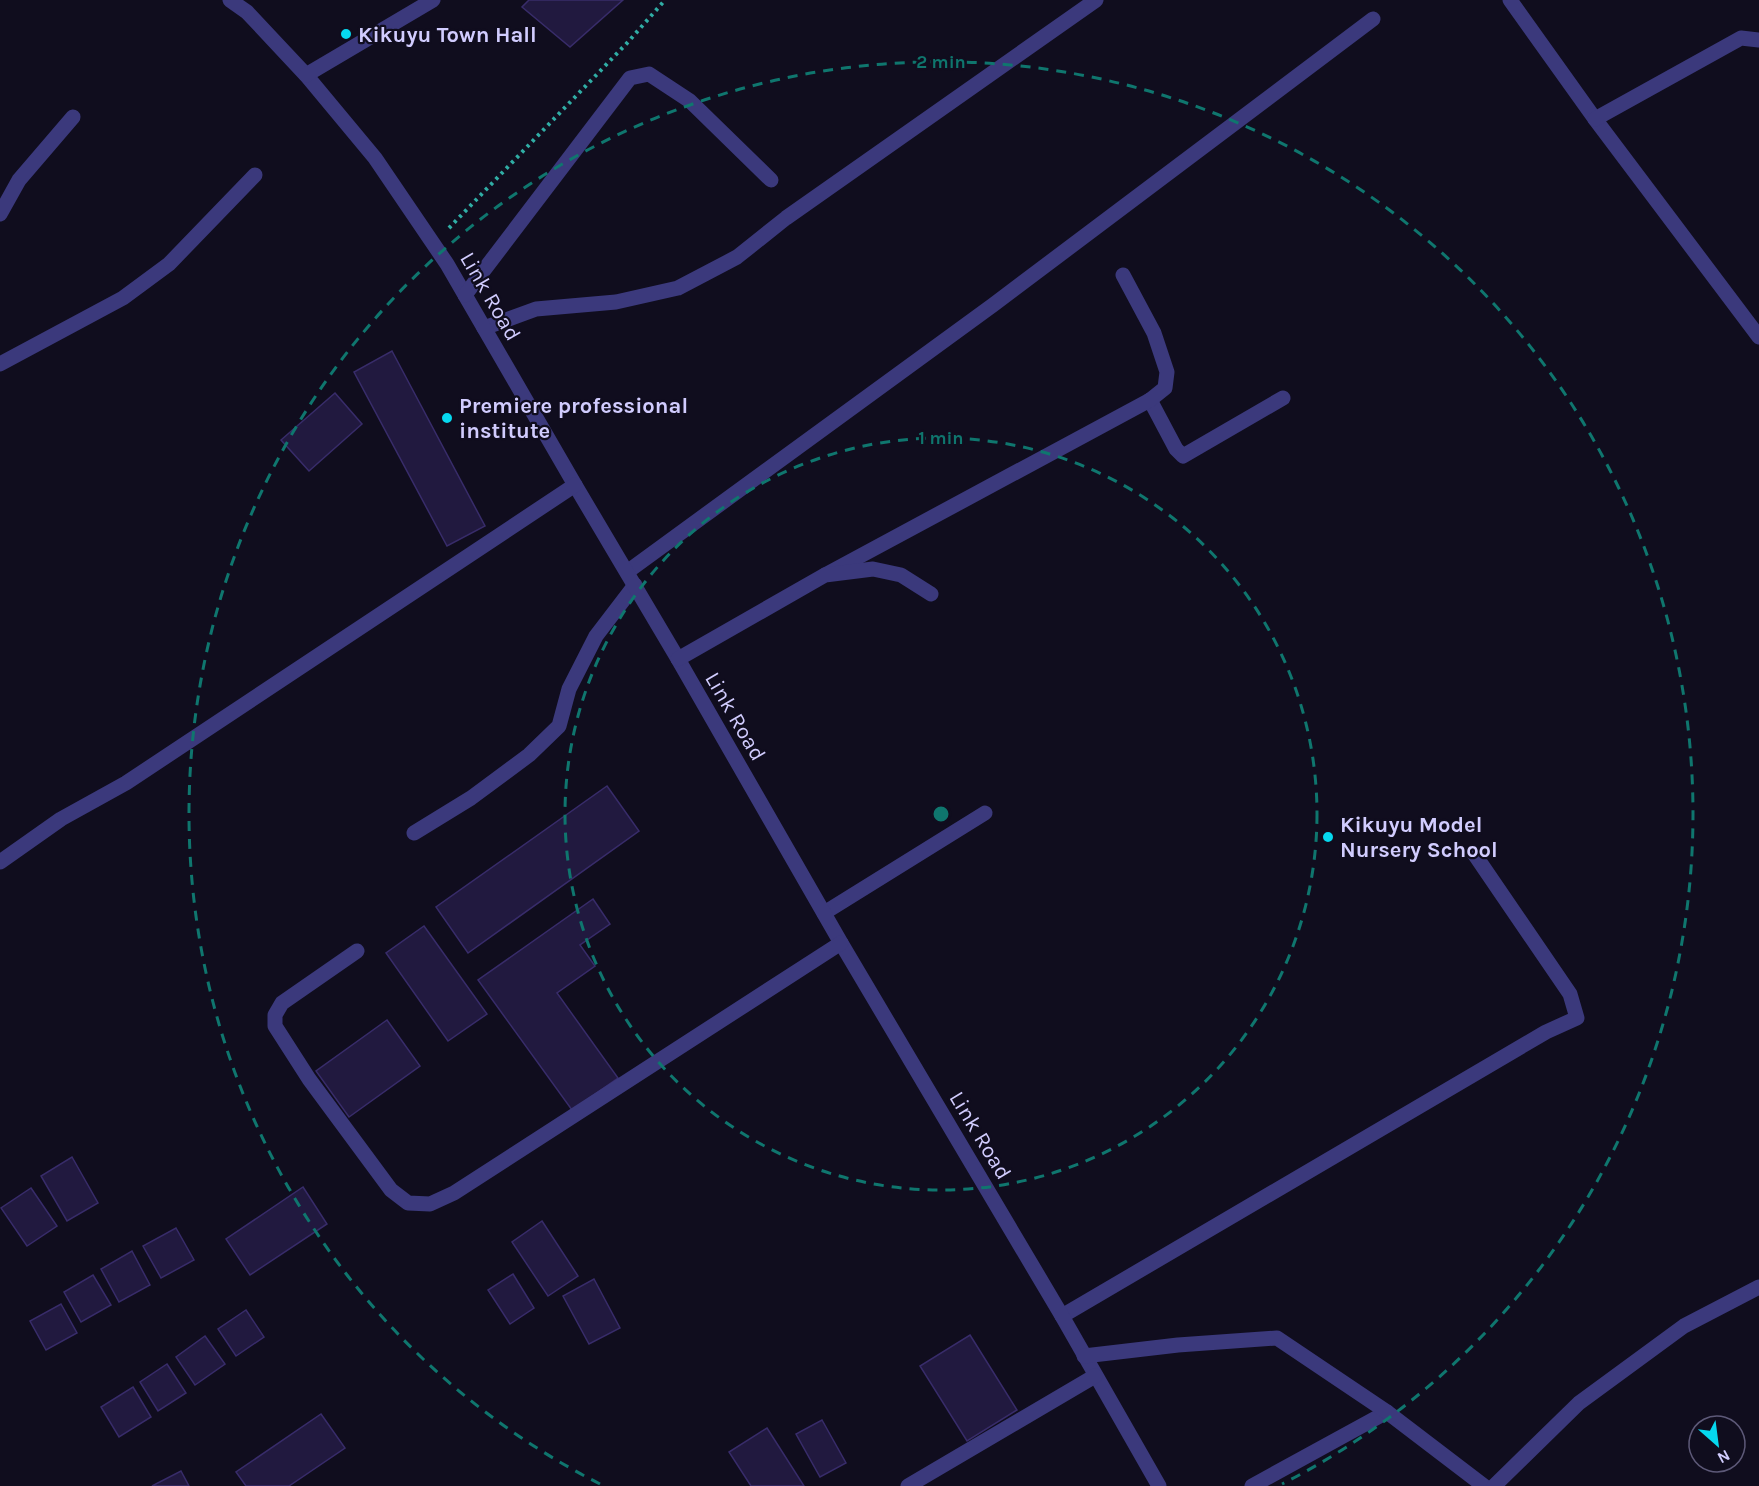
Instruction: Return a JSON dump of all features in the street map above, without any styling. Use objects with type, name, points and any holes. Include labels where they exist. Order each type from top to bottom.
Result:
[{"type":"street","name":"Link Road","points":[[230,0],[247,12],[306,75],[375,158],[447,264],[1159,1486]]},
{"type":"street","points":[[306,75],[433,0]]},
{"type":"street","points":[[484,328],[536,309],[616,302],[678,288],[737,257],[796,212],[1096,0]]},
{"type":"street","points":[[1510,0],[1595,119],[1759,337]]},
{"type":"street","points":[[414,833],[471,798],[529,755],[559,726],[569,688],[596,636],[631,579],[1373,19]]},
{"type":"street","points":[[1595,119],[1741,38],[1759,40]]},
{"type":"street","points":[[465,295],[630,78],[649,74],[690,101],[771,180]]},
{"type":"street","points":[[0,214],[19,180],[73,117]]},
{"type":"street","points":[[0,364],[123,298],[169,264],[255,175]]},
{"type":"street","points":[[678,659],[825,575],[1150,400],[1165,388],[1167,372],[1154,333],[1123,275]]},
{"type":"street","points":[[1150,400],[1176,449],[1183,456],[1283,398]]},
{"type":"street","points":[[0,862],[61,819],[126,783],[575,485]]},
{"type":"street","points":[[825,575],[873,569],[901,575],[931,594]]},
{"type":"street","points":[[824,913],[985,813]]},
{"type":"street","points":[[1062,1316],[1546,1032],[1577,1018],[1570,994],[1473,852]]},
{"type":"street","points":[[357,951],[282,1003],[275,1015],[275,1026],[309,1079],[391,1190],[408,1203],[430,1204],[454,1193],[841,943]]},
{"type":"street","points":[[1494,1486],[1579,1403],[1684,1326],[1759,1287]]},
{"type":"street","points":[[1084,1356],[1178,1345],[1277,1338],[1388,1412],[1484,1486]]},
{"type":"street","points":[[908,1486],[1095,1376]]},
{"type":"street","points":[[1252,1486],[1388,1412]]},
{"type":"path","points":[[449,229],[628,42],[665,0]]},
{"type":"building","points":[[529,0],[623,0],[570,47],[522,7]]},
{"type":"building","points":[[392,351],[485,526],[447,546],[354,372]]},
{"type":"building","points":[[335,393],[362,424],[309,471],[281,440]]},
{"type":"building","points":[[607,786],[639,831],[468,953],[436,907]]},
{"type":"building","points":[[593,899],[610,924],[580,945],[595,966],[557,993],[618,1078],[572,1110],[478,980]]},
{"type":"building","points":[[424,926],[487,1014],[448,1041],[386,953]]},
{"type":"building","points":[[387,1020],[420,1066],[349,1117],[316,1071]]},
{"type":"building","points":[[72,1157],[98,1203],[67,1221],[41,1176]]},
{"type":"building","points":[[303,1187],[327,1224],[250,1275],[226,1239]]},
{"type":"building","points":[[31,1188],[57,1226],[27,1246],[1,1208]]},
{"type":"building","points":[[542,1221],[578,1276],[548,1296],[512,1242]]},
{"type":"building","points":[[176,1228],[194,1260],[161,1278],[143,1246]]},
{"type":"building","points":[[132,1251],[150,1285],[119,1302],[101,1269]]},
{"type":"building","points":[[513,1274],[534,1308],[510,1324],[488,1290]]},
{"type":"building","points":[[93,1275],[111,1305],[81,1322],[64,1292]]},
{"type":"building","points":[[594,1279],[620,1328],[589,1344],[563,1296]]},
{"type":"building","points":[[61,1304],[77,1333],[46,1350],[30,1321]]},
{"type":"building","points":[[246,1310],[264,1337],[236,1356],[218,1329]]},
{"type":"building","points":[[970,1335],[1017,1410],[967,1441],[920,1366]]},
{"type":"building","points":[[205,1336],[225,1364],[195,1385],[176,1357]]},
{"type":"building","points":[[167,1364],[186,1393],[158,1411],[140,1382]]},
{"type":"building","points":[[133,1387],[151,1417],[119,1437],[101,1407]]},
{"type":"building","points":[[321,1414],[345,1448],[289,1486],[246,1486],[236,1472]]},
{"type":"building","points":[[822,1420],[846,1463],[820,1477],[796,1434]]},
{"type":"building","points":[[767,1428],[804,1486],[751,1486],[729,1452]]},
{"type":"building","points":[[181,1471],[189,1486],[152,1486]]},
{"type":"place","name":"Kikuyu Town Hall","points":[[346,34]]},
{"type":"place","name":"Premiere professional institute","points":[[447,418]]},
{"type":"place","name":"Kikuyu Model Nursery School","points":[[1328,837]]}]
